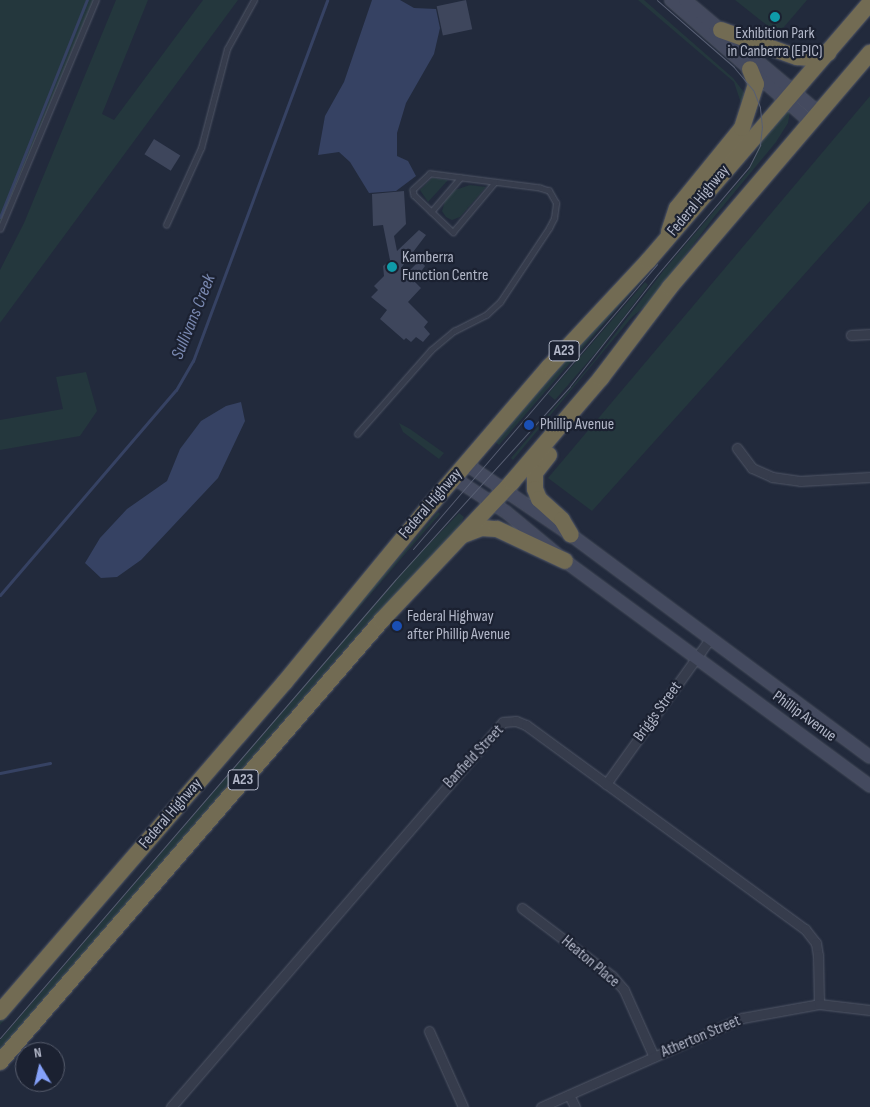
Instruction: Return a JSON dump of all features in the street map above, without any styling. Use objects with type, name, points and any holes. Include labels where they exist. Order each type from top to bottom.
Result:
[{"type":"highway","name":"Federal Highway","points":[[0,1012],[285,682],[454,478],[549,367],[665,241],[870,3]]},
{"type":"highway","points":[[721,30],[797,57],[812,58],[828,53]]},
{"type":"highway","name":"Federal Highway","points":[[0,1062],[382,620],[498,497],[601,378],[670,287],[813,116],[870,53]]},
{"type":"highway","points":[[665,241],[677,208],[742,128],[756,84],[750,69]]},
{"type":"highway","points":[[571,535],[562,520],[539,499],[534,476],[541,464],[594,403],[601,378]]},
{"type":"highway","points":[[463,535],[481,528],[497,529],[565,561]]},
{"type":"main road","points":[[671,0],[750,69],[789,96]]},
{"type":"main road","points":[[685,0],[721,30],[789,96],[813,116]]},
{"type":"main road","name":"Phillip Avenue","points":[[466,464],[565,561],[870,786]]},
{"type":"main road","name":"Phillip Avenue","points":[[454,478],[498,497],[571,535],[870,757]]},
{"type":"street","points":[[851,335],[870,334]]},
{"type":"street","points":[[737,448],[752,468],[772,477],[800,481],[870,477]]},
{"type":"street","name":"Briggs Street","points":[[606,784],[710,639]]},
{"type":"street","name":"Banfield Street","points":[[171,1107],[503,722],[516,721],[526,725],[805,930],[816,942],[819,1004]]},
{"type":"street","name":"Heaton Place","points":[[522,908],[612,976],[624,990],[654,1057]]},
{"type":"street","name":"Atherton Street","points":[[541,1107],[742,1018],[819,1004],[870,1010]]},
{"type":"street","points":[[429,1031],[463,1107]]},
{"type":"street","points":[[569,1095],[575,1107]]},
{"type":"lane","points":[[0,229],[96,0]]},
{"type":"lane","points":[[166,225],[201,148],[227,49],[254,0]]},
{"type":"lane","points":[[357,434],[431,350],[454,331],[486,315],[500,302],[552,223],[556,203],[549,191],[495,182],[430,174],[413,190],[414,196],[453,232],[495,182]]},
{"type":"lane","points":[[431,212],[460,178]]},
{"type":"shaded area","points":[[0,0],[93,0],[0,224]]},
{"type":"shaded area","points":[[116,0],[148,0],[102,114],[114,120],[203,0],[238,0],[0,323],[0,270],[24,223]]},
{"type":"shaded area","points":[[638,0],[644,0],[733,78],[746,95],[742,106],[734,82]]},
{"type":"shaded area","name":"Exhibition Park in Canberra (EPIC)","points":[[735,0],[807,0],[778,34]]},
{"type":"shaded area","points":[[870,96],[870,201],[592,511],[548,478]]},
{"type":"shaded area","points":[[786,109],[790,111],[788,123],[776,142],[714,217],[650,302],[632,317],[513,460],[511,458],[594,361],[664,270],[749,170],[763,135]]},
{"type":"shaded area","points":[[733,174],[499,445],[495,442],[498,435]]},
{"type":"shaded area","points":[[432,178],[448,180],[428,202],[420,190]]},
{"type":"shaded area","points":[[470,185],[486,187],[460,217],[452,220],[446,217],[442,211],[445,201],[455,190]]},
{"type":"shaded area","points":[[645,282],[648,285],[605,342],[555,400],[548,394]]},
{"type":"shaded area","points":[[86,372],[97,411],[80,436],[0,450],[0,420],[63,409],[56,377]]},
{"type":"shaded area","points":[[399,423],[444,453],[439,459],[403,432]]},
{"type":"shaded area","points":[[438,512],[440,514],[0,1025],[0,1019]]},
{"type":"shaded area","points":[[459,513],[464,517],[459,527],[366,625],[0,1050],[0,1040],[410,564]]},
{"type":"water","points":[[372,0],[400,0],[414,8],[436,9],[440,28],[434,54],[406,103],[397,133],[397,156],[408,161],[416,176],[396,191],[369,193],[350,162],[339,152],[318,155],[325,116],[344,82]]},
{"type":"water","points":[[241,402],[245,421],[218,478],[141,560],[117,577],[101,578],[85,563],[100,538],[127,509],[167,481],[180,449],[201,421],[226,406]]},
{"type":"building","points":[[466,0],[472,29],[443,36],[437,6]]},
{"type":"building","points":[[154,139],[180,155],[171,171],[144,154]]},
{"type":"building","name":"Kamberra Function Centre","points":[[404,191],[406,224],[394,236],[397,251],[419,230],[426,235],[401,268],[407,273],[420,260],[425,266],[414,281],[421,288],[408,302],[428,322],[424,327],[430,334],[423,342],[416,337],[411,342],[406,338],[404,340],[380,319],[387,310],[371,297],[378,290],[374,286],[384,276],[383,266],[390,260],[383,225],[373,226],[372,194]]},
{"type":"waterway","points":[[0,217],[87,0]]},
{"type":"waterway","name":"Sullivans Creek","points":[[0,595],[176,390],[193,361],[327,0]]},
{"type":"waterway","points":[[0,773],[50,763]]},
{"type":"tram line","points":[[0,1038],[395,580],[570,386],[657,275],[749,167],[760,145],[762,127],[760,107],[753,90],[734,67],[657,0]]},
{"type":"tram line","points":[[413,549],[657,264]]},
{"type":"place","name":"Exhibition Park in Canberra (EPIC)","points":[[775,17]]},
{"type":"place","name":"Kamberra Function Centre","points":[[392,267]]},
{"type":"place","name":"Phillip Avenue","points":[[529,425]]},
{"type":"place","name":"Federal Highway after Phillip Avenue","points":[[397,626]]}]
